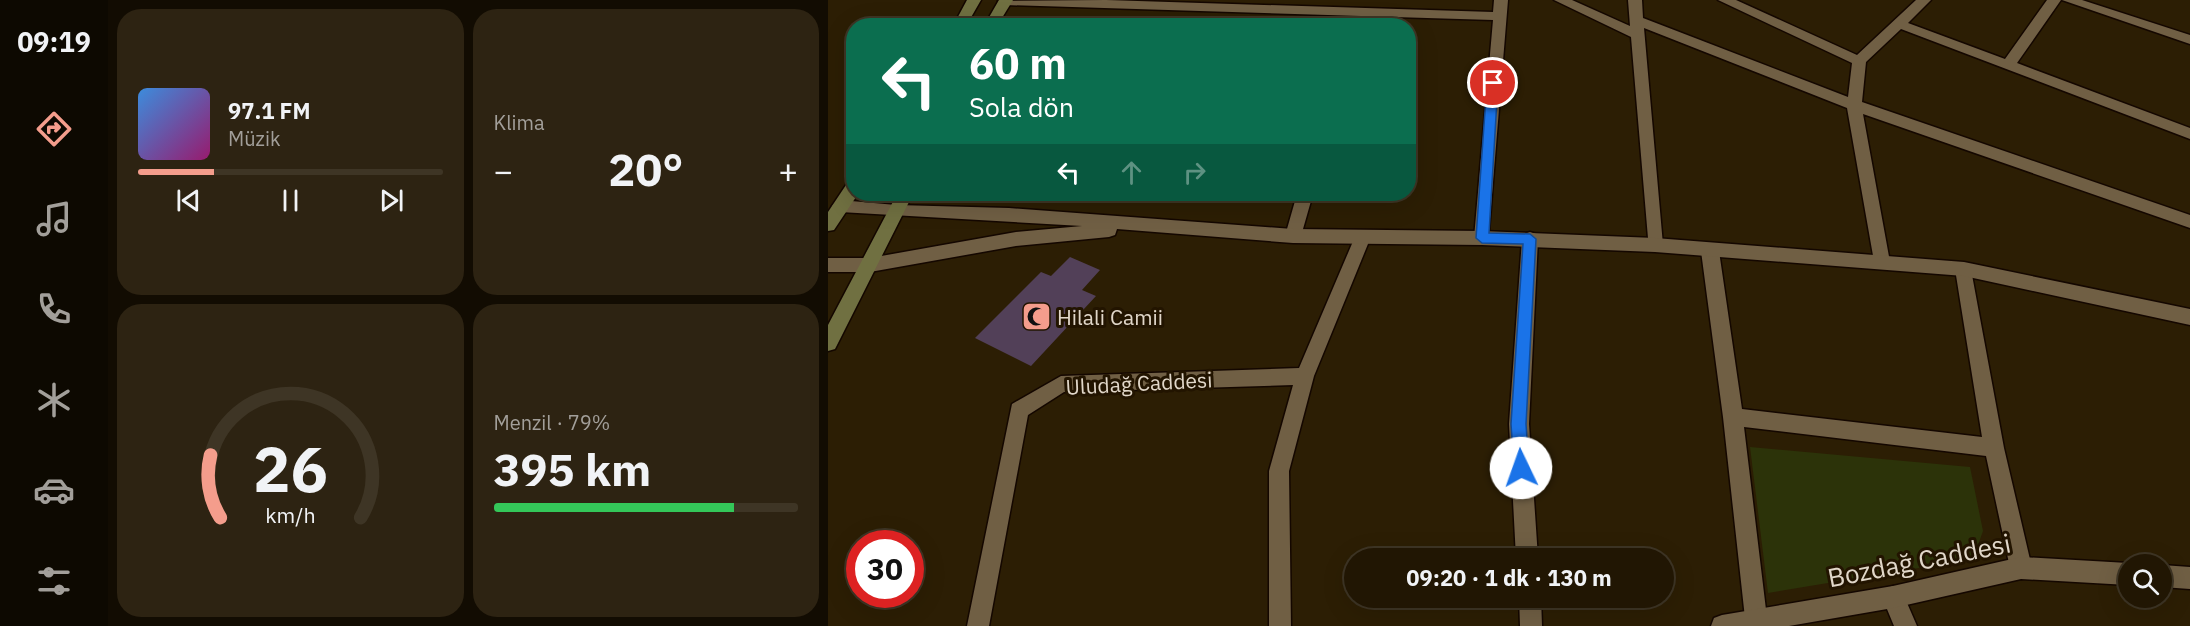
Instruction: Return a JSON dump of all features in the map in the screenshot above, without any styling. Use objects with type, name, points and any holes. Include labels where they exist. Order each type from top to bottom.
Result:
[{"type":"main road","points":[[964,18],[974,0]]},
{"type":"main road","points":[[995,18],[1005,1]]},
{"type":"main road","points":[[828,225],[846,197]]},
{"type":"main road","points":[[828,343],[901,201]]},
{"type":"street","points":[[1482,238],[1497,16],[1501,0]]},
{"type":"street","points":[[1561,0],[2190,222]]},
{"type":"street","points":[[1635,0],[1655,244]]},
{"type":"street","points":[[1725,0],[1859,61]]},
{"type":"street","points":[[1881,262],[1854,105],[1859,61],[1924,0]]},
{"type":"street","points":[[2008,65],[2054,0]]},
{"type":"street","points":[[2069,0],[2190,40]]},
{"type":"street","points":[[1005,1],[1497,16]]},
{"type":"street","points":[[1899,24],[2190,134]]},
{"type":"street","points":[[1293,236],[1303,201]]},
{"type":"street","points":[[840,206],[896,211],[1009,214],[1293,236],[1362,239],[1530,239],[1655,244],[1710,251],[1881,262],[1964,269],[2190,318]]},
{"type":"street","points":[[828,265],[870,265],[1016,240],[1157,225]]},
{"type":"street","points":[[1280,626],[1279,471],[1305,376],[1362,239]]},
{"type":"street","points":[[1526,548],[1519,424],[1530,239]]},
{"type":"street","points":[[1710,251],[1733,417],[1756,618]]},
{"type":"street","points":[[1964,269],[1994,448],[2021,568]]},
{"type":"street","name":"Uludağ Caddesi","points":[[978,626],[1019,410],[1061,384],[1305,376]]},
{"type":"street","points":[[1733,417],[1994,448]]},
{"type":"street","name":"Bozdağ Caddesi","points":[[1722,626],[1756,618],[1893,597],[2021,568],[2118,573]]},
{"type":"street","points":[[2172,577],[2190,578]]},
{"type":"street","points":[[1893,597],[1906,626]]},
{"type":"street","points":[[1531,608],[1532,626]]},
{"type":"green space","points":[[1750,447],[1970,467],[1983,531],[1973,559],[1768,593]]},
{"type":"building","name":"Hilali Camii","points":[[1070,257],[1100,270],[1082,290],[1096,296],[1031,366],[975,338],[1041,272],[1051,276]]},
{"type":"place","name":"Hilali Camii","points":[[1036,317]]},
{"type":"route","points":[[1493,83],[1482,238],[1530,239],[1519,424],[1521,468]]}]
